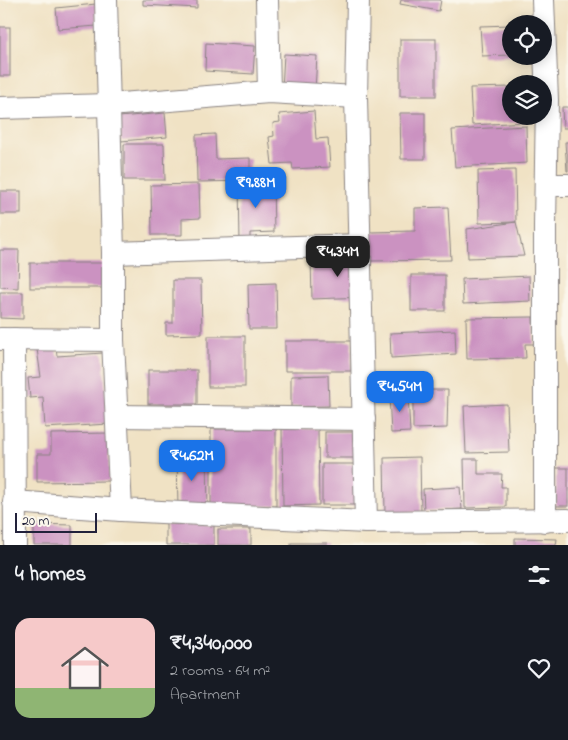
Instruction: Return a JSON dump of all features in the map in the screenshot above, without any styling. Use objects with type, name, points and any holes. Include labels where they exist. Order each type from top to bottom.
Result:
[{"type":"street","points":[[106,0],[113,253],[113,340],[121,510]]},
{"type":"street","points":[[267,0],[269,92]]},
{"type":"street","points":[[358,0],[356,97],[366,522]]},
{"type":"street","points":[[543,0],[547,100],[557,185],[545,521]]},
{"type":"street","points":[[0,108],[108,105],[269,92],[356,97]]},
{"type":"street","points":[[113,253],[360,245]]},
{"type":"street","points":[[15,545],[7,339],[113,340]]},
{"type":"street","points":[[116,416],[364,419]]},
{"type":"street","points":[[14,502],[121,510],[366,522],[568,520]]},
{"type":"building","points":[[143,0],[197,0],[197,8],[143,5]]},
{"type":"building","points":[[401,0],[441,0],[439,11],[400,4]]},
{"type":"building","points":[[96,4],[97,26],[58,29],[56,8]]},
{"type":"building","points":[[502,25],[502,55],[482,56],[480,26]]},
{"type":"building","points":[[0,27],[10,27],[10,76],[0,76]]},
{"type":"building","points":[[400,39],[436,39],[436,96],[400,96]]},
{"type":"building","points":[[206,43],[255,46],[253,74],[205,71]]},
{"type":"building","points":[[284,54],[317,56],[315,91],[282,89]]},
{"type":"building","points":[[502,87],[502,123],[472,125],[470,88]]},
{"type":"building","points":[[562,107],[568,107],[568,128],[563,128]]},
{"type":"building","points":[[314,111],[316,139],[328,138],[330,167],[293,169],[292,163],[272,164],[269,137],[274,136],[273,123],[280,122],[279,114]]},
{"type":"building","points":[[165,113],[167,137],[121,141],[119,117]]},
{"type":"building","points":[[400,113],[425,113],[425,159],[401,159]]},
{"type":"building","points":[[526,126],[527,163],[455,167],[452,130]]},
{"type":"building","points":[[215,134],[216,159],[250,158],[250,181],[197,182],[196,135]]},
{"type":"building","points":[[565,142],[568,142],[568,171],[567,171]]},
{"type":"building","points":[[124,144],[164,144],[165,180],[124,180]]},
{"type":"building","points":[[515,170],[516,222],[479,223],[478,171]]},
{"type":"building","points":[[273,182],[274,232],[250,233],[250,243],[240,243],[239,183]]},
{"type":"building","points":[[199,184],[200,218],[182,219],[182,235],[152,235],[151,185]]},
{"type":"building","points":[[0,191],[21,191],[21,214],[0,214]]},
{"type":"building","points":[[448,207],[451,260],[370,261],[370,232],[415,231],[415,208]]},
{"type":"building","points":[[516,222],[524,256],[468,258],[467,229]]},
{"type":"building","points":[[0,250],[19,250],[18,288],[0,287]]},
{"type":"building","points":[[364,258],[365,297],[312,299],[311,259]]},
{"type":"building","points":[[30,263],[107,263],[107,288],[30,288]]},
{"type":"building","points":[[411,275],[445,275],[445,311],[411,311]]},
{"type":"building","points":[[529,276],[530,301],[463,304],[462,279]]},
{"type":"building","points":[[173,280],[201,280],[202,334],[166,335],[166,323],[173,323]]},
{"type":"building","points":[[276,283],[277,329],[249,329],[248,284]]},
{"type":"building","points":[[0,292],[23,292],[23,319],[0,318]]},
{"type":"building","points":[[533,317],[534,344],[525,344],[526,358],[467,359],[466,318]]},
{"type":"building","points":[[455,330],[456,354],[391,358],[390,333]]},
{"type":"building","points":[[208,336],[245,336],[245,387],[208,387]]},
{"type":"building","points":[[285,341],[352,341],[351,371],[285,371]]},
{"type":"building","points":[[56,348],[57,356],[103,353],[108,424],[45,428],[43,397],[30,398],[28,378],[41,377],[37,349]]},
{"type":"building","points":[[148,370],[197,370],[197,404],[148,404]]},
{"type":"building","points":[[328,375],[329,406],[291,407],[291,376]]},
{"type":"building","points":[[413,390],[448,390],[447,428],[413,429]]},
{"type":"building","points":[[408,394],[410,432],[391,433],[389,395]]},
{"type":"building","points":[[507,404],[509,452],[466,453],[464,406]]},
{"type":"building","points":[[211,429],[276,429],[276,506],[211,506]]},
{"type":"building","points":[[282,429],[318,429],[319,505],[283,506]]},
{"type":"building","points":[[325,432],[365,432],[365,458],[325,458]]},
{"type":"building","points":[[109,433],[109,481],[37,482],[37,454],[51,454],[51,434]]},
{"type":"building","points":[[177,453],[207,453],[208,510],[178,510]]},
{"type":"building","points":[[420,457],[421,512],[385,513],[384,458]]},
{"type":"building","points":[[464,459],[478,459],[478,474],[502,474],[501,487],[506,487],[506,507],[465,508]]},
{"type":"building","points":[[322,464],[356,464],[356,505],[322,505]]},
{"type":"building","points":[[556,468],[568,468],[568,506],[556,506]]},
{"type":"building","points":[[460,487],[462,509],[424,511],[423,489]]},
{"type":"building","points":[[34,524],[72,525],[72,545],[34,545]]},
{"type":"building","points":[[166,524],[214,525],[214,545],[166,545]]},
{"type":"building","points":[[218,529],[251,529],[251,545],[218,545]]},
{"type":"building","points":[[515,538],[557,539],[556,545],[515,545]]},
{"type":"building","points":[[291,543],[327,543],[327,545],[291,545]]}]
